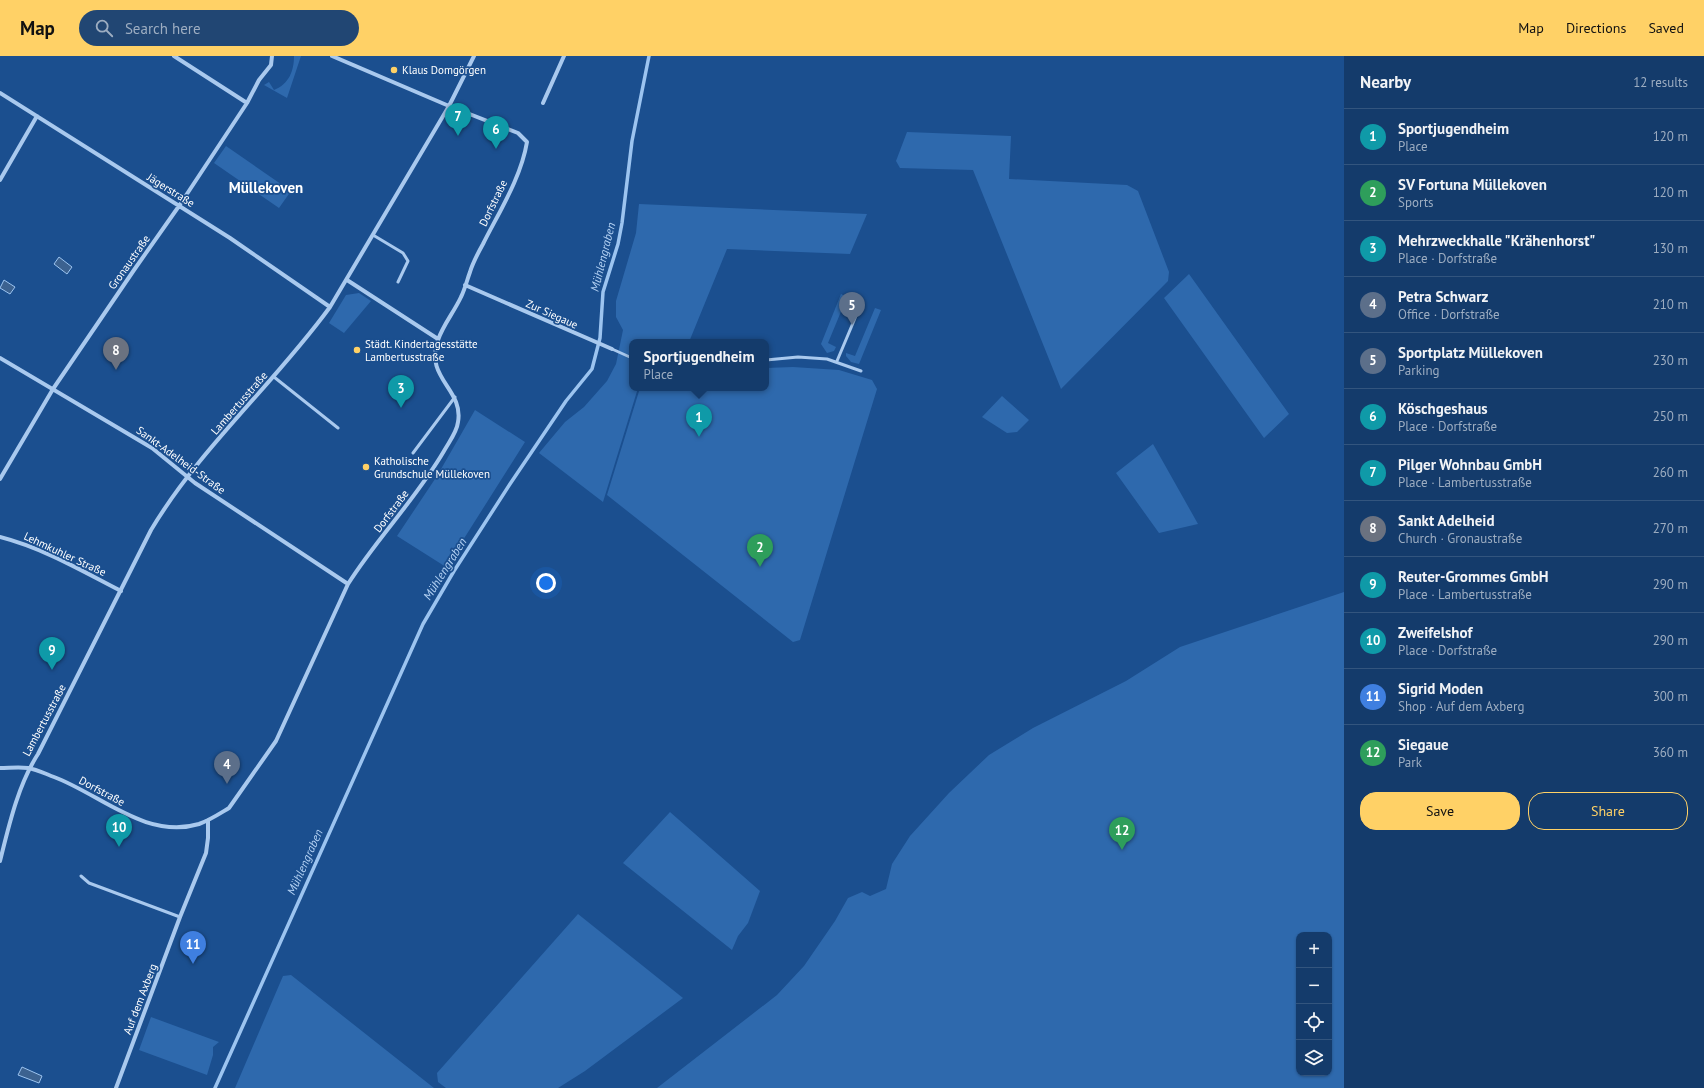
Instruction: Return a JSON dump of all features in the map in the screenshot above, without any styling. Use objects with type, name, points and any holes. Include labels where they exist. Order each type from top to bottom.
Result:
[{"type":"street","points":[[174,56],[247,103]]},
{"type":"street","name":"Gronaustraße","points":[[0,479],[53,389],[179,206],[247,103],[259,80],[271,65],[272,56]]},
{"type":"street","name":"Dorfstraße","points":[[0,768],[28,768],[68,783],[146,823],[176,826],[198,824],[229,808],[276,740],[348,584],[359,567],[431,473],[450,440],[458,422],[458,411],[455,397],[437,371],[434,355],[438,339],[461,297],[470,270],[525,156],[527,142],[518,133],[449,106],[332,56]]},
{"type":"street","name":"Lambertusstraße","points":[[0,860],[8,828],[28,768],[38,754],[151,530],[168,502],[231,423],[274,377],[310,334],[330,307],[449,106],[474,56]]},
{"type":"street","points":[[543,103],[564,56]]},
{"type":"street","name":"Jägerstraße","points":[[0,92],[236,242],[330,307]]},
{"type":"street","points":[[0,180],[37,116]]},
{"type":"street","points":[[347,280],[438,339]]},
{"type":"street","name":"Zur Siegaue","points":[[466,285],[612,349]]},
{"type":"street","name":"Sankt-Adelheid-Straße","points":[[0,358],[152,448],[195,483],[297,552],[348,584]]},
{"type":"street","name":"Lehmkuhler Straße","points":[[0,537],[14,540],[51,555],[121,591]]},
{"type":"street","name":"Auf dem Axberg","points":[[116,1088],[180,917],[206,853],[208,820]]},
{"type":"lane","points":[[373,235],[403,253],[406,257],[408,261],[398,282]]},
{"type":"lane","points":[[837,361],[861,304]]},
{"type":"lane","name":"Zur Siegaue","points":[[612,349],[629,357]]},
{"type":"lane","points":[[769,360],[811,357],[837,361],[860,371]]},
{"type":"lane","points":[[274,377],[338,428]]},
{"type":"lane","points":[[413,453],[455,397]]},
{"type":"lane","points":[[81,876],[90,883],[180,917]]},
{"type":"shaded area","points":[[294,56],[301,56],[287,98],[264,85],[269,82],[274,90],[287,81],[292,72]]},
{"type":"shaded area","points":[[907,132],[1011,136],[1009,179],[1127,185],[1138,191],[1169,272],[1168,281],[1061,389],[973,170],[900,168],[896,161]]},
{"type":"shaded area","points":[[226,146],[291,191],[279,208],[214,163]]},
{"type":"shaded area","points":[[639,204],[867,214],[850,254],[727,249],[690,339],[629,339],[629,391],[637,391],[603,502],[539,453],[565,422],[584,407],[607,381],[616,364],[623,330],[616,317],[616,301],[636,233]]},
{"type":"shaded area","points":[[59,257],[72,267],[67,274],[54,264]]},
{"type":"shaded area","points":[[1189,274],[1289,414],[1264,438],[1164,298]]},
{"type":"shaded area","points":[[4,280],[15,287],[10,294],[0,288]]},
{"type":"shaded area","points":[[359,293],[371,301],[344,333],[329,323],[346,295]]},
{"type":"shaded area","points":[[841,294],[847,297],[828,343],[836,347],[834,351],[827,353],[821,344]]},
{"type":"shaded area","points":[[875,308],[881,310],[859,364],[851,362],[846,356],[846,353],[855,356]]},
{"type":"shaded area","points":[[793,367],[839,370],[872,380],[877,389],[800,640],[793,642],[607,495],[639,391],[769,391],[769,368]]},
{"type":"shaded area","points":[[1002,396],[1029,420],[1017,432],[1007,433],[982,417]]},
{"type":"shaded area","points":[[475,410],[525,442],[446,567],[397,536],[437,476]]},
{"type":"shaded area","points":[[1153,444],[1198,524],[1159,533],[1116,473]]},
{"type":"shaded area","points":[[1344,592],[1344,1088],[657,1088],[777,995],[804,966],[835,921],[848,898],[862,892],[870,896],[886,889],[892,864],[910,836],[949,793],[989,755],[1033,728],[1126,681],[1180,647]]},
{"type":"shaded area","points":[[670,812],[760,891],[748,923],[738,936],[732,950],[623,863]]},
{"type":"shaded area","points":[[578,914],[683,998],[585,1071],[558,1088],[446,1088],[438,1082],[437,1073]]},
{"type":"shaded area","points":[[291,975],[434,1088],[235,1088],[283,976]]},
{"type":"shaded area","points":[[151,1017],[219,1042],[213,1047],[213,1055],[207,1075],[139,1050]]},
{"type":"shaded area","points":[[22,1067],[42,1076],[39,1083],[18,1075]]},
{"type":"waterway","name":"Mühlengraben","points":[[215,1088],[423,624],[454,571],[510,484],[566,401],[592,369],[600,338],[603,292],[618,244],[622,223],[632,141],[649,56]]},
{"type":"place","name":"Klaus Domgörgen","points":[[394,70]]},
{"type":"place","name":"Pilger Wohnbau GmbH","points":[[458,136]]},
{"type":"place","name":"Köschgeshaus","points":[[496,149]]},
{"type":"place","name":"Sportplatz Müllekoven","points":[[852,325]]},
{"type":"place","name":"Städt. Kindertagesstätte Lambertusstraße","points":[[357,350]]},
{"type":"place","name":"Sankt Adelheid","points":[[116,370]]},
{"type":"place","name":"Mehrzweckhalle \"Krähenhorst\"","points":[[401,408]]},
{"type":"place","name":"Sportjugendheim","points":[[699,437]]},
{"type":"place","name":"Katholische Grundschule Müllekoven","points":[[366,467]]},
{"type":"place","name":"SV Fortuna Müllekoven","points":[[760,567]]},
{"type":"place","name":"Reuter-Grommes GmbH","points":[[52,670]]},
{"type":"place","name":"Petra Schwarz","points":[[227,784]]},
{"type":"place","name":"Zweifelshof","points":[[119,847]]},
{"type":"place","name":"Siegaue","points":[[1122,850]]},
{"type":"place","name":"Sigrid Moden","points":[[193,964]]},
{"type":"district","name":"Müllekoven","points":[[266,188]]}]
